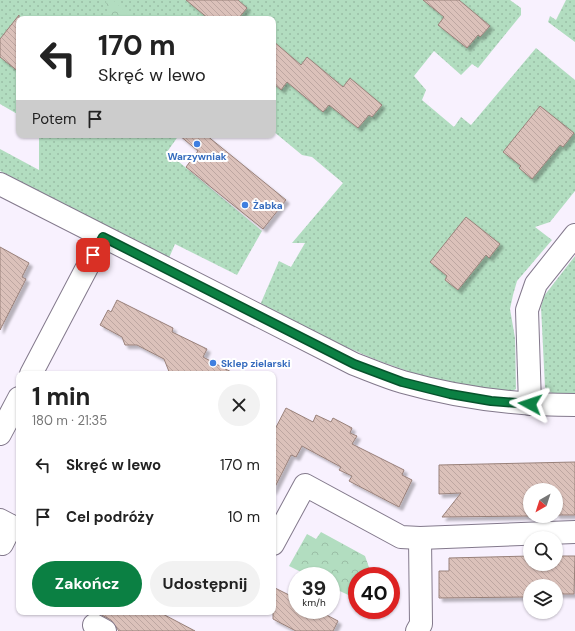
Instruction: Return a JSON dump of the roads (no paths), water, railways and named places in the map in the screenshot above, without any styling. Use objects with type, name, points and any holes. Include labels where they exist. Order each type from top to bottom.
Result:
[{"type":"street","points":[[0,184],[354,364],[402,382],[450,394],[491,401],[575,405]]},
{"type":"street","points":[[530,404],[527,310],[536,284],[575,235]]},
{"type":"street","points":[[33,371],[103,237]]},
{"type":"street","points":[[0,434],[16,404]]},
{"type":"street","points":[[276,538],[305,485],[401,537],[420,538],[575,532]]},
{"type":"street","points":[[417,631],[421,624],[420,538]]},
{"type":"place","name":"Warzywniak","points":[[197,144]]},
{"type":"place","name":"Żabka","points":[[245,205]]},
{"type":"place","name":"Sklep zielarski","points":[[213,363]]}]
